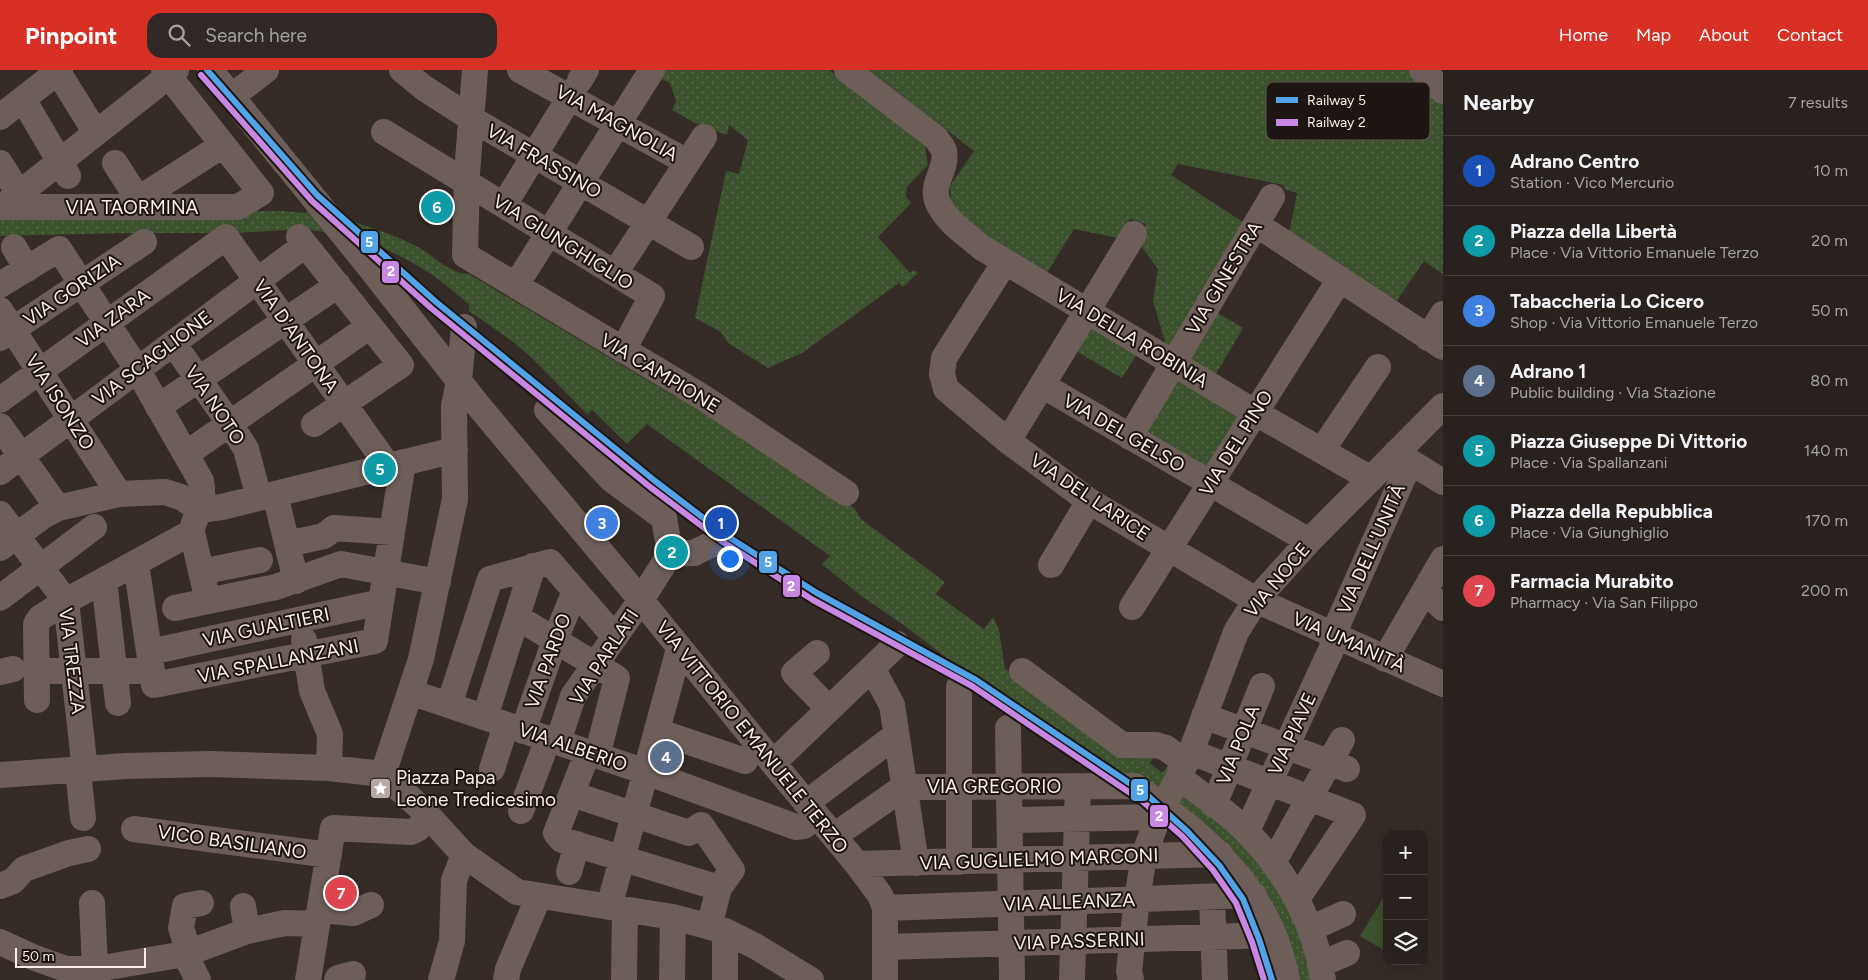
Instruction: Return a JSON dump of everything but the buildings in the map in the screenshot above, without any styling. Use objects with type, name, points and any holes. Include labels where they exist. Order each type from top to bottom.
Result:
[{"type":"street","name":"VIA VITTORIO EMANUELE TERZO","points":[[210,70],[460,381],[641,600],[772,763],[857,864],[880,895],[885,908],[885,980]]},
{"type":"street","points":[[231,97],[266,70]]},
{"type":"street","name":"VIA FRASSINO","points":[[402,70],[424,88],[472,119],[691,247]]},
{"type":"street","points":[[470,181],[475,70]]},
{"type":"street","name":"VIA MAGNOLIA","points":[[520,70],[578,84],[618,124],[687,162]]},
{"type":"street","points":[[516,286],[652,70]]},
{"type":"street","name":"VIA DELLA ROBINIA","points":[[847,70],[936,138],[944,151],[943,167],[937,179],[935,191],[939,206],[948,219],[981,247],[1087,312],[1371,479]]},
{"type":"street","points":[[1422,70],[1443,91]]},
{"type":"street","points":[[0,163],[7,203],[73,183],[96,133],[170,72],[223,145],[132,203],[115,163]]},
{"type":"street","points":[[0,117],[23,99],[50,73],[96,133]]},
{"type":"street","points":[[504,205],[578,84]]},
{"type":"street","points":[[23,99],[73,183]]},
{"type":"street","name":"VIA GIUNGHIGLIO","points":[[384,132],[470,181],[504,205],[652,296],[624,350]]},
{"type":"street","points":[[615,274],[704,137]]},
{"type":"street","name":"VIA TAORMINA","points":[[7,203],[73,183],[132,203],[238,207],[261,193],[223,145]]},
{"type":"street","points":[[182,172],[205,207]]},
{"type":"street","name":"VIA CAMPIONE","points":[[470,181],[465,255],[704,398],[846,493]]},
{"type":"street","name":"VIA GINESTRA","points":[[1130,437],[1272,196]]},
{"type":"street","points":[[1256,224],[1436,342],[1443,314]]},
{"type":"street","points":[[1008,441],[1134,234]]},
{"type":"street","name":"VIA D'ANTONA","points":[[226,237],[366,434],[395,464]]},
{"type":"street","name":"VIA ZARA","points":[[0,400],[226,237]]},
{"type":"street","name":"VIA SCAGLIONE","points":[[0,472],[257,280],[302,241],[338,286]]},
{"type":"street","name":"VIA GORIZIA","points":[[4,326],[82,284],[144,242]]},
{"type":"street","points":[[0,285],[20,258],[59,249],[138,369],[201,481],[204,492],[196,529]]},
{"type":"street","name":"VIA DEL LARICE","points":[[1005,262],[944,358],[942,374],[946,388],[1008,441],[1089,501],[1256,600]]},
{"type":"street","name":"VIA DEL PINO","points":[[1132,607],[1170,550],[1340,279]]},
{"type":"street","points":[[158,407],[338,286],[401,365],[314,424]]},
{"type":"street","name":"VIA ISONZO","points":[[4,326],[40,371],[71,419],[131,493]]},
{"type":"street","points":[[186,454],[370,326]]},
{"type":"street","points":[[386,765],[421,659],[455,499],[454,406],[460,381],[464,327]]},
{"type":"street","name":"VIA NOTO","points":[[173,343],[246,450],[271,502],[287,544],[296,581]]},
{"type":"street","points":[[1322,450],[1378,367]]},
{"type":"street","name":"VIA DEL GELSO","points":[[1042,385],[1309,541]]},
{"type":"street","name":"VIA NOCE","points":[[1131,980],[1129,971],[1132,939],[1144,856],[1204,716],[1236,632],[1256,600],[1309,541],[1371,479],[1403,457],[1443,406]]},
{"type":"street","points":[[547,410],[611,479],[664,518],[670,554],[694,553],[716,542]]},
{"type":"street","points":[[0,426],[58,508]]},
{"type":"street","points":[[16,671],[40,618],[66,601],[163,549],[196,529],[222,507],[271,502],[395,464],[455,450]]},
{"type":"street","points":[[1403,457],[1443,482]]},
{"type":"street","name":"VIA DELL'UNITÀ","points":[[1335,636],[1403,457]]},
{"type":"street","name":"VIA SPALLANZANI","points":[[152,669],[306,656],[375,642],[397,496],[395,464]]},
{"type":"street","points":[[8,542],[43,516],[58,508],[131,493],[165,492],[181,497],[196,529],[201,572],[208,601]]},
{"type":"street","points":[[1051,565],[1089,501]]},
{"type":"street","name":"VIA TREZZA","points":[[0,514],[8,542],[40,567],[66,601],[75,671],[82,770],[83,818]]},
{"type":"street","points":[[0,598],[94,527]]},
{"type":"street","points":[[287,544],[324,536],[334,528],[392,532]]},
{"type":"street","name":"VIA PARLATI","points":[[521,811],[574,696],[641,600],[670,554]]},
{"type":"street","points":[[1385,659],[1434,600],[1443,559]]},
{"type":"street","points":[[201,572],[260,560]]},
{"type":"street","points":[[449,705],[490,579],[550,562],[615,637]]},
{"type":"street","points":[[16,671],[152,669],[136,563]]},
{"type":"street","points":[[176,608],[276,587],[341,564],[438,582]]},
{"type":"street","points":[[492,769],[505,724],[517,617],[533,566]]},
{"type":"street","points":[[104,580],[118,703]]},
{"type":"street","name":"VIA PARDO","points":[[505,724],[555,640],[575,590]]},
{"type":"street","name":"VIA UMANITÀ","points":[[1256,600],[1443,684]]},
{"type":"street","name":"VIA GUALTIERI","points":[[152,669],[301,620],[382,602]]},
{"type":"street","points":[[517,617],[617,678],[592,754],[572,794],[556,834],[562,840],[719,888]]},
{"type":"street","points":[[301,620],[312,691],[330,734],[329,768]]},
{"type":"street","name":"VIA PIAVE","points":[[1247,832],[1335,636]]},
{"type":"street","points":[[772,763],[897,644]]},
{"type":"street","points":[[624,980],[617,909],[622,857],[679,649]]},
{"type":"street","points":[[817,653],[794,673],[828,709]]},
{"type":"street","points":[[872,668],[892,705],[916,863]]},
{"type":"street","points":[[16,671],[37,700]]},
{"type":"street","points":[[1022,671],[1122,745],[1156,745],[1166,748],[1174,785],[1220,854],[1254,896],[1274,935],[1287,980]]},
{"type":"street","points":[[958,686],[960,862]]},
{"type":"street","name":"VIA POLA","points":[[1214,805],[1262,686]]},
{"type":"street","name":"VIA ALBERIO","points":[[410,692],[646,772],[796,827],[804,826],[811,809]]},
{"type":"street","points":[[1204,716],[1338,766]]},
{"type":"street","points":[[1008,728],[1012,980]]},
{"type":"street","points":[[656,731],[745,761]]},
{"type":"street","points":[[811,809],[896,735]]},
{"type":"street","points":[[1273,863],[1310,798],[1338,766],[1342,740]]},
{"type":"street","points":[[0,775],[126,766],[210,764],[329,768],[386,765]]},
{"type":"street","points":[[386,765],[424,811],[457,846],[517,892],[672,917],[717,929],[755,946],[811,980]]},
{"type":"street","points":[[1010,820],[1077,818],[1230,767],[1353,815],[1297,899]]},
{"type":"street","points":[[1174,785],[1214,805],[1247,832],[1273,863],[1297,899],[1310,929],[1322,972],[1348,952]]},
{"type":"street","name":"VIA GREGORIO","points":[[834,836],[904,787],[1174,785]]},
{"type":"street","points":[[1072,980],[1078,786]]},
{"type":"street","points":[[572,794],[688,833],[701,825],[732,870],[719,888],[717,929],[725,980]]},
{"type":"street","points":[[308,980],[333,828],[411,832],[418,830],[424,822],[424,811]]},
{"type":"street","name":"VICO BASILIANO","points":[[134,829],[329,855]]},
{"type":"street","points":[[668,872],[680,831]]},
{"type":"street","points":[[569,872],[577,844]]},
{"type":"street","points":[[441,980],[452,941],[457,846]]},
{"type":"street","points":[[0,886],[13,881],[24,868],[69,853],[88,849]]},
{"type":"street","name":"VIA GUGLIELMO MARCONI","points":[[857,864],[1220,854]]},
{"type":"street","points":[[506,980],[508,969],[539,896]]},
{"type":"street","name":"VIA ALLEANZA","points":[[885,908],[1254,896]]},
{"type":"street","points":[[1212,897],[1215,980]]},
{"type":"street","points":[[92,903],[95,968]]},
{"type":"street","points":[[198,980],[187,953],[181,928],[185,906],[201,903]]},
{"type":"street","points":[[0,942],[35,958],[66,969],[95,968],[187,953],[245,919],[285,923],[318,917],[353,914],[371,905]]},
{"type":"street","points":[[1310,929],[1343,914]]},
{"type":"street","points":[[672,917],[672,980]]},
{"type":"street","name":"VIA PASSERINI","points":[[885,946],[1274,935]]},
{"type":"green space","points":[[665,70],[829,70],[925,145],[928,165],[907,187],[906,197],[911,203],[878,237],[910,273],[914,270],[918,273],[903,287],[899,283],[802,353],[768,368],[728,343],[721,332],[695,318],[726,171],[739,174],[748,140],[729,125],[727,135],[697,124],[672,110],[676,101],[670,83],[660,78]]},
{"type":"green space","points":[[869,70],[1414,70],[1426,82],[1266,82],[1266,140],[1430,140],[1430,85],[1443,98],[1443,274],[1424,261],[1396,302],[1289,234],[1297,193],[1284,189],[1284,185],[1178,164],[1171,175],[1246,224],[1170,346],[1166,345],[1153,301],[1158,269],[1138,242],[1146,224],[1130,219],[1118,238],[1074,229],[1046,274],[995,245],[959,213],[951,202],[950,186],[974,151]]},
{"type":"green space","points":[[307,210],[325,232],[302,229],[236,233],[0,236],[0,213],[283,211],[306,213]]},
{"type":"green space","points":[[344,219],[406,241],[454,271],[469,274],[674,396],[702,407],[854,508],[861,519],[945,582],[936,594],[984,629],[993,617],[999,630],[1005,669],[1046,699],[1157,754],[1150,763],[1162,773],[1172,761],[1160,797],[1108,777],[1013,709],[905,626],[860,595],[822,564],[830,556],[647,424],[627,444],[592,410],[587,414],[532,358],[512,341],[469,311],[469,304],[448,287],[405,259],[367,240],[366,244]]},
{"type":"green space","points":[[1216,312],[1243,328],[1216,374],[1188,358]]},
{"type":"green space","points":[[1091,327],[1137,354],[1122,378],[1076,351]]},
{"type":"green space","points":[[1179,379],[1240,415],[1207,470],[1146,433]]},
{"type":"green space","points":[[1182,786],[1220,817],[1284,889],[1315,980],[1290,980],[1286,959],[1169,805]]},
{"type":"green space","points":[[1383,899],[1383,950],[1360,936]]},
{"type":"rail line","name":"5","points":[[207,70],[317,195],[436,302],[655,481],[727,536],[817,593],[976,680],[1147,795],[1187,831],[1219,865],[1243,899],[1259,939],[1272,980]]},
{"type":"rail line","name":"2","points":[[201,75],[312,201],[431,308],[650,487],[723,542],[813,600],[972,686],[1142,801],[1182,836],[1213,870],[1236,903],[1252,942],[1264,980]]},
{"type":"place","name":"Piazza della Repubblica","points":[[437,207]]},
{"type":"place","name":"Piazza Giuseppe Di Vittorio","points":[[380,469]]},
{"type":"place","name":"Tabaccheria Lo Cicero","points":[[602,523]]},
{"type":"place","name":"Adrano Centro","points":[[721,523]]},
{"type":"place","name":"Piazza della Libertà","points":[[672,552]]},
{"type":"place","name":"Adrano 1","points":[[666,757]]},
{"type":"place","name":"Piazza Papa Leone Tredicesimo","points":[[380,788]]},
{"type":"place","name":"Farmacia Murabito","points":[[341,893]]}]
